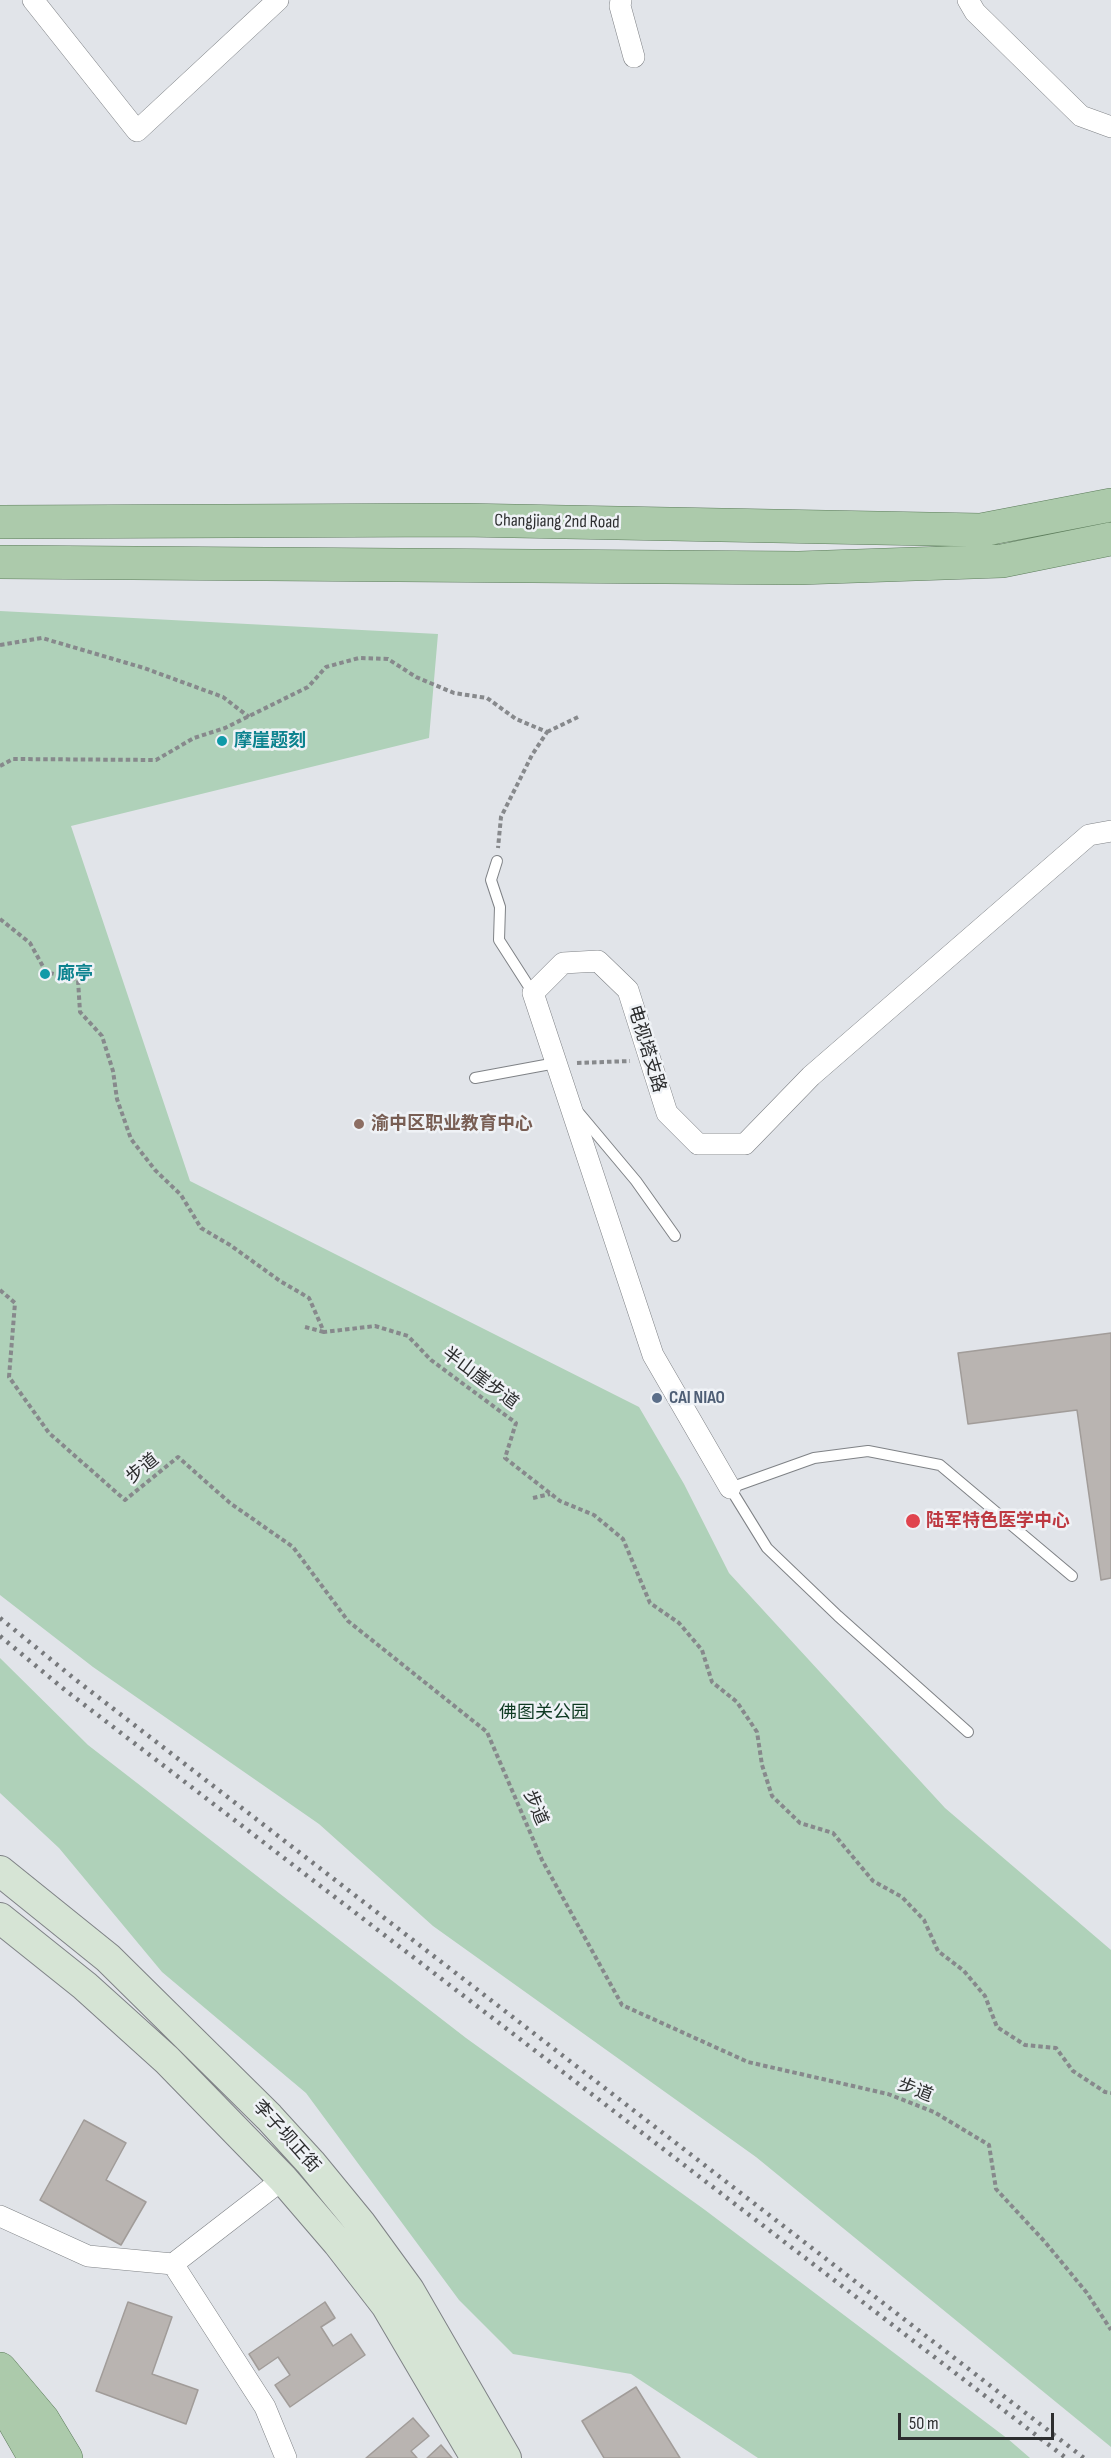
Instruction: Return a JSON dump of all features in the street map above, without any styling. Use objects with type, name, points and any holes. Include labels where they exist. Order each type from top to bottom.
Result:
[{"type":"main road","name":"Changjiang 2nd Road","points":[[0,522],[462,520],[981,530],[1111,505]]},
{"type":"main road","points":[[0,562],[798,568],[1002,561],[1111,539]]},
{"type":"main road","name":"李子坝正街","points":[[0,1871],[108,1958],[269,2117],[311,2163],[361,2224],[409,2290],[506,2458]]},
{"type":"main road","name":"李子坝正街","points":[[0,1918],[85,1986],[167,2060],[283,2179],[338,2242],[386,2305],[476,2458]]},
{"type":"main road","points":[[0,2369],[43,2420],[66,2458]]},
{"type":"main road","points":[[0,2397],[35,2458]]},
{"type":"street","points":[[33,0],[137,131],[278,0]]},
{"type":"street","points":[[621,0],[620,6],[634,57]]},
{"type":"street","points":[[968,0],[975,12],[1081,116],[1111,127]]},
{"type":"street","name":"电视塔支路","points":[[533,993],[563,963],[598,961],[628,990],[667,1113],[698,1144],[745,1144],[811,1076],[1089,835],[1111,831]]},
{"type":"street","points":[[533,993],[654,1355],[730,1488]]},
{"type":"street","points":[[0,2216],[88,2256],[173,2264],[283,2179]]},
{"type":"street","points":[[173,2264],[265,2407],[286,2458]]},
{"type":"lane","points":[[497,861],[491,880],[500,907],[499,940],[533,993]]},
{"type":"lane","points":[[475,1078],[556,1063]]},
{"type":"lane","points":[[569,1101],[636,1180],[675,1236]]},
{"type":"lane","points":[[968,1732],[838,1616],[768,1548],[730,1488],[814,1458],[868,1451],[940,1465],[1072,1576]]},
{"type":"path","points":[[0,645],[42,638],[144,668],[223,698],[249,717]]},
{"type":"path","points":[[0,766],[13,759],[156,760],[194,738],[225,728],[308,687],[326,667],[359,658],[388,659],[416,677],[454,693],[487,698],[516,719],[547,732]]},
{"type":"path","points":[[497,861],[501,817],[532,754],[547,732],[578,717]]},
{"type":"path","points":[[0,919],[30,943],[46,972],[78,980],[80,1012],[102,1036],[113,1071],[117,1100],[131,1139],[155,1170],[181,1195],[201,1228],[309,1298],[324,1332]]},
{"type":"path","points":[[556,1063],[649,1060]]},
{"type":"path","name":"步道","points":[[0,1290],[15,1303],[9,1377],[49,1433],[125,1500],[178,1457],[230,1503],[293,1547],[348,1622],[487,1732],[542,1860],[622,2005],[748,2062],[888,2094],[934,2112],[989,2145],[996,2189],[1045,2242],[1087,2293],[1111,2330]]},
{"type":"path","name":"半山崖步道","points":[[324,1332],[375,1326],[408,1336],[431,1360],[516,1423],[505,1458],[560,1501],[594,1515],[623,1539],[650,1603],[679,1623],[702,1650],[712,1682],[737,1702],[757,1732],[762,1765],[772,1796],[800,1823],[833,1833],[873,1881],[902,1897],[924,1920],[938,1951],[964,1971],[985,1996],[997,2027],[1025,2045],[1056,2048],[1073,2072],[1105,2092],[1111,2092]]},
{"type":"path","points":[[304,1327],[324,1332]]},
{"type":"path","points":[[533,1498],[550,1494]]},
{"type":"green space","name":"佛图关公园","points":[[0,611],[438,634],[429,738],[71,826],[190,1181],[639,1407],[684,1484],[729,1573],[945,1808],[1111,1950],[1111,2447],[756,2157],[433,1926],[319,1824],[93,1667],[0,1595]]},
{"type":"green space","points":[[0,1658],[88,1745],[466,2038],[705,2210],[1030,2458],[758,2458],[631,2374],[513,2354],[459,2300],[306,2093],[162,1972],[59,1848],[0,1793]]},
{"type":"building","points":[[1111,1333],[1111,1578],[1101,1580],[1077,1410],[968,1424],[958,1353]]},
{"type":"building","points":[[84,2120],[126,2143],[106,2180],[146,2202],[121,2245],[40,2200]]},
{"type":"building","points":[[128,2302],[172,2317],[152,2374],[198,2390],[186,2424],[96,2391]]},
{"type":"building","points":[[325,2302],[335,2318],[321,2327],[333,2346],[351,2334],[365,2355],[290,2407],[275,2385],[290,2375],[278,2357],[259,2370],[249,2354]]},
{"type":"building","points":[[636,2387],[680,2458],[604,2458],[582,2421]]},
{"type":"building","points":[[413,2418],[429,2436],[411,2451],[417,2458],[366,2458]]},
{"type":"building","points":[[441,2445],[452,2458],[427,2458]]},
{"type":"railway","points":[[0,1618],[76,1680],[1084,2458]]},
{"type":"railway","points":[[0,1636],[65,1690],[1066,2458]]},
{"type":"place","name":"摩崖题刻","points":[[222,741]]},
{"type":"place","name":"廊亭","points":[[45,974]]},
{"type":"place","name":"渝中区职业教育中心","points":[[359,1124]]},
{"type":"place","name":"CAI NIAO","points":[[657,1398]]},
{"type":"place","name":"陆军特色医学中心","points":[[913,1521]]}]
